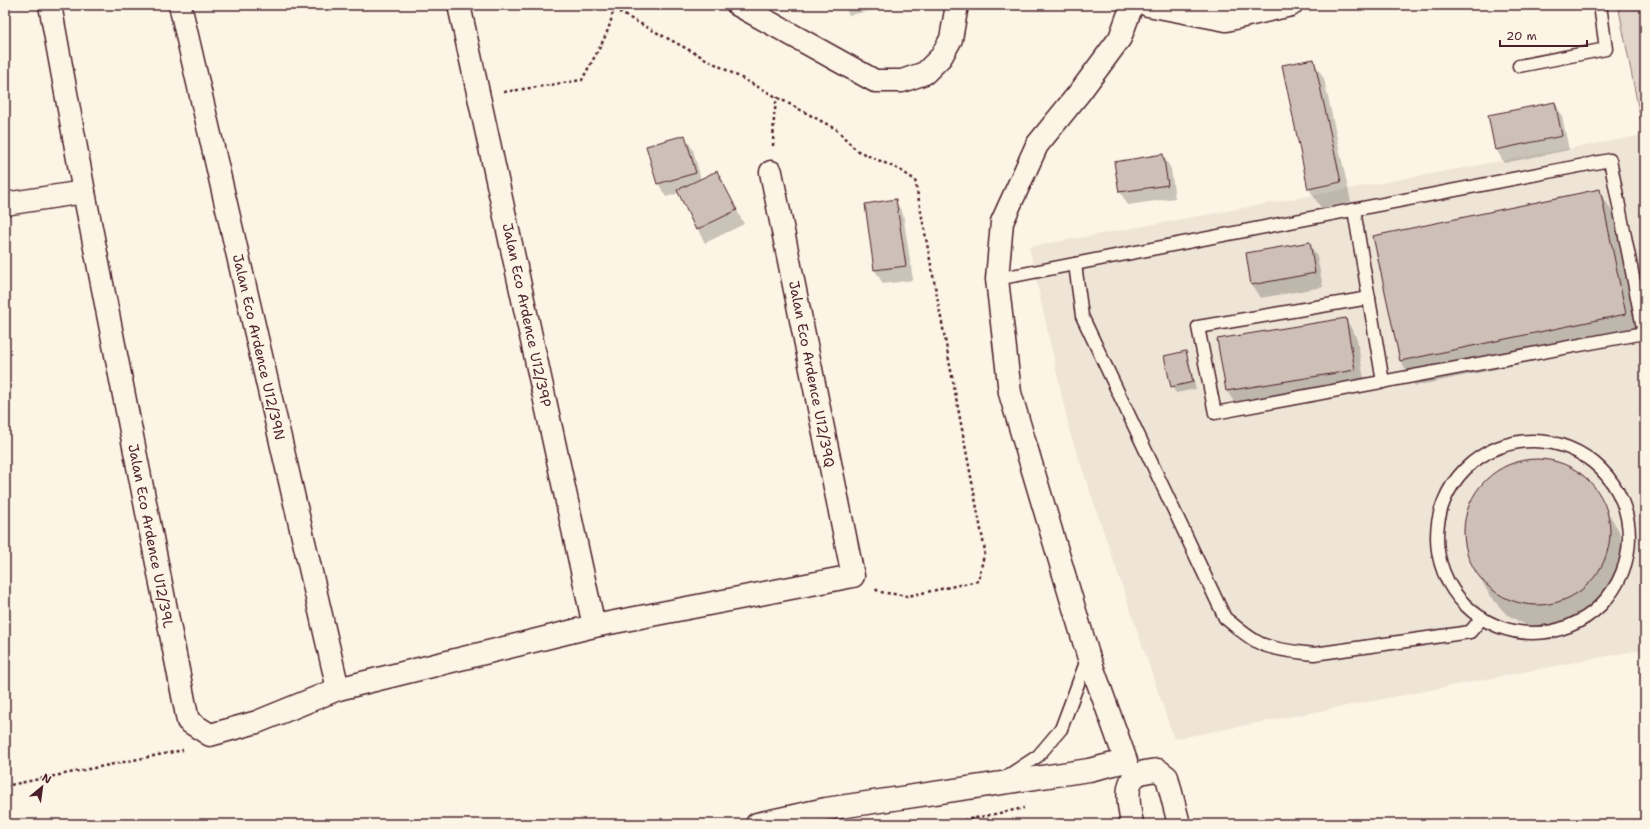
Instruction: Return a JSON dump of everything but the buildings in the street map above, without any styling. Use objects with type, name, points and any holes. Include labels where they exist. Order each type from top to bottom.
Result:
[{"type":"street","name":"Jalan Eco Ardence U12/39L","points":[[50,5],[84,192],[188,721],[210,735]]},
{"type":"street","name":"Jalan Eco Ardence U12/39N","points":[[180,5],[338,689]]},
{"type":"street","name":"Jalan Eco Ardence U12/39P","points":[[459,5],[480,95],[594,626]]},
{"type":"street","points":[[738,5],[875,80],[902,81],[924,73],[942,57],[951,39],[957,5]]},
{"type":"street","points":[[758,824],[826,809],[1089,770],[1126,761],[1088,655],[1010,393],[997,279],[1002,222],[1037,144],[1080,92],[1120,38],[1132,5]]},
{"type":"street","points":[[1148,5],[1226,20],[1291,5]]},
{"type":"street","name":"Jalan Eco Ardence U12/39Q","points":[[771,172],[853,576]]},
{"type":"street","points":[[5,204],[84,192]]},
{"type":"street","points":[[210,735],[257,722],[338,689],[594,626],[853,576]]},
{"type":"street","points":[[1132,824],[1129,796],[1130,783],[1138,774],[1158,770],[1167,777],[1179,824]]},
{"type":"lane","points":[[1519,66],[1606,49],[1600,5]]},
{"type":"lane","points":[[997,279],[1610,160],[1644,333],[1215,414],[1198,326],[1370,298]]},
{"type":"lane","points":[[1354,210],[1383,382]]},
{"type":"lane","points":[[1075,264],[1082,316],[1225,618],[1243,632],[1264,645],[1289,651],[1314,654],[1470,632],[1482,618]]},
{"type":"lane","points":[[1538,441],[1558,444],[1577,452],[1594,463],[1608,477],[1619,494],[1626,513],[1629,532],[1628,552],[1623,572],[1614,589],[1601,605],[1586,618],[1568,626],[1548,632],[1528,632],[1508,629],[1482,618],[1458,597],[1440,562],[1437,541],[1438,522],[1443,502],[1452,484],[1465,469],[1481,456],[1518,442],[1538,441]]},
{"type":"lane","points":[[995,784],[1038,756],[1061,729],[1088,655]]},
{"type":"path","points":[[610,5],[613,9],[836,129],[856,150],[900,170],[915,180],[985,551],[978,581],[908,596],[880,592],[853,576]]},
{"type":"path","points":[[480,95],[582,80],[603,40],[612,18],[613,9]]},
{"type":"path","points":[[771,172],[774,116],[777,97]]},
{"type":"path","points":[[5,786],[192,748],[210,735]]},
{"type":"path","points":[[946,824],[1029,807]]},
{"type":"shaded area","points":[[1618,5],[1645,5],[1645,142]]},
{"type":"shaded area","points":[[1644,135],[1645,649],[1174,739],[1070,433],[1029,247]]}]
